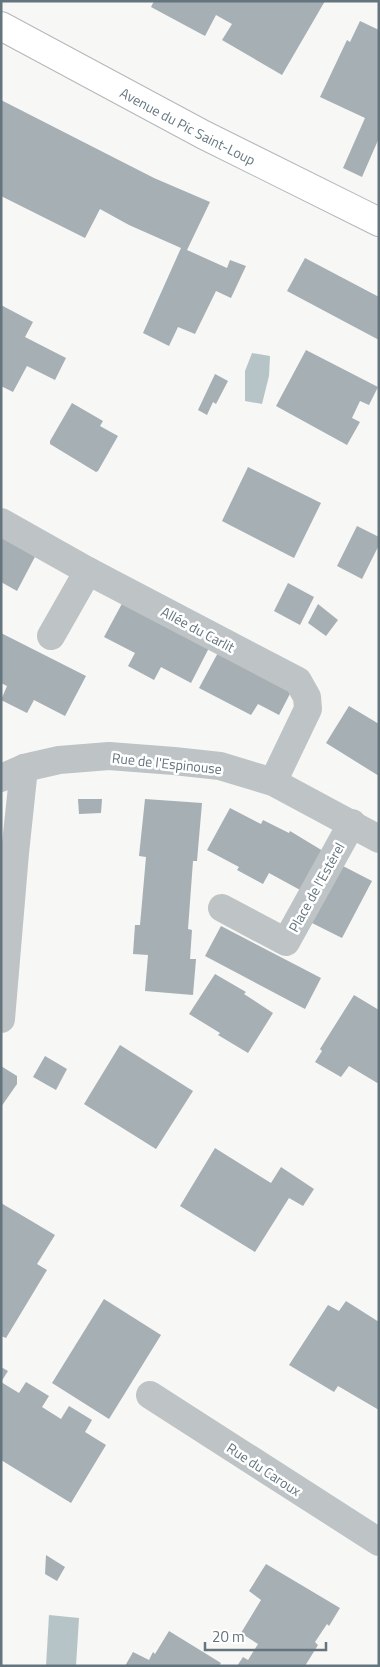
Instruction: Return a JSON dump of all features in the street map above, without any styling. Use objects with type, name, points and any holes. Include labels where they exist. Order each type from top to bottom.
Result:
[{"type":"main road","name":"Avenue du Pic Saint-Loup","points":[[1,26],[204,135],[379,222]]},
{"type":"street","name":"Allée du Carlit","points":[[1,522],[88,571],[298,681],[307,697],[308,709],[273,782]]},
{"type":"street","points":[[51,636],[88,571]]},
{"type":"street","name":"Rue de l'Espinouse","points":[[13,773],[59,760],[109,756],[220,766],[273,782],[379,839]]},
{"type":"street","points":[[1,1019],[13,773]]},
{"type":"street","name":"Place de l'Estérel","points":[[222,908],[286,942],[352,823]]},
{"type":"street","name":"Rue du Caroux","points":[[150,1395],[379,1542]]},
{"type":"shaded area","points":[[252,353],[270,356],[269,376],[262,404],[245,401],[245,371]]},
{"type":"shaded area","points":[[49,1615],[79,1618],[76,1666],[46,1666]]},
{"type":"building","points":[[154,1],[325,1],[282,75],[222,40],[232,24],[216,15],[205,36],[151,7]]},
{"type":"building","points":[[360,21],[379,30],[379,138],[362,177],[343,168],[365,118],[320,97],[347,40],[350,42]]},
{"type":"building","points":[[1,100],[154,178],[210,202],[187,250],[227,268],[230,260],[246,266],[231,298],[216,291],[195,334],[178,327],[169,346],[143,333],[181,248],[129,225],[100,209],[85,238],[1,196]]},
{"type":"building","points":[[305,258],[379,297],[379,340],[287,291]]},
{"type":"building","points":[[1,305],[33,322],[25,337],[66,358],[55,380],[27,366],[13,392],[1,386]]},
{"type":"building","points":[[306,350],[378,387],[369,405],[360,401],[352,418],[360,422],[347,445],[276,406]]},
{"type":"building","points":[[215,374],[228,381],[216,404],[213,402],[207,415],[198,410]]},
{"type":"building","points":[[72,403],[103,421],[100,426],[118,436],[96,472],[50,444]]},
{"type":"building","points":[[248,467],[321,503],[294,558],[222,521]]},
{"type":"building","points":[[357,526],[379,537],[379,545],[362,579],[337,566]]},
{"type":"building","points":[[1,532],[38,551],[17,591],[1,582]]},
{"type":"building","points":[[288,583],[314,597],[300,625],[274,611]]},
{"type":"building","points":[[125,598],[211,644],[191,683],[161,667],[154,680],[128,666],[135,653],[104,637]]},
{"type":"building","points":[[318,604],[338,620],[326,636],[308,623]]},
{"type":"building","points":[[1,633],[86,676],[65,716],[34,700],[27,713],[1,700],[7,686],[1,683]]},
{"type":"building","points":[[220,649],[293,688],[279,715],[258,704],[251,715],[199,688]]},
{"type":"building","points":[[349,706],[379,724],[379,776],[326,743]]},
{"type":"building","points":[[78,799],[102,799],[101,813],[79,814]]},
{"type":"building","points":[[145,799],[202,803],[197,861],[193,861],[188,929],[192,930],[190,959],[196,959],[193,995],[145,991],[148,955],[133,954],[135,925],[140,925],[146,857],[139,856]]},
{"type":"building","points":[[230,808],[261,824],[263,820],[289,833],[290,831],[323,851],[302,891],[269,873],[263,884],[237,870],[239,867],[207,850]]},
{"type":"building","points":[[341,865],[372,881],[342,938],[310,922]]},
{"type":"building","points":[[221,926],[321,978],[305,1009],[205,956]]},
{"type":"building","points":[[215,974],[246,992],[244,994],[273,1013],[248,1053],[218,1035],[220,1033],[189,1014]]},
{"type":"building","points":[[354,995],[379,1010],[379,1084],[349,1066],[341,1077],[315,1062],[322,1051],[320,1049]]},
{"type":"building","points":[[120,1045],[193,1091],[156,1149],[84,1104]]},
{"type":"building","points":[[45,1056],[67,1069],[56,1090],[33,1077]]},
{"type":"building","points":[[1,1066],[17,1076],[17,1084],[1,1107]]},
{"type":"building","points":[[215,1148],[271,1183],[281,1167],[314,1189],[303,1206],[289,1198],[255,1252],[180,1206]]},
{"type":"building","points":[[1,1203],[55,1235],[37,1264],[47,1270],[6,1338],[1,1336]]},
{"type":"building","points":[[104,1299],[161,1335],[109,1419],[52,1383]]},
{"type":"building","points":[[346,1301],[379,1322],[379,1410],[338,1386],[334,1392],[289,1365],[328,1305],[339,1311]]},
{"type":"building","points":[[1,1367],[8,1371],[1,1382]]},
{"type":"building","points":[[1,1382],[19,1393],[26,1382],[49,1396],[42,1407],[61,1419],[69,1406],[92,1420],[85,1432],[106,1445],[71,1503],[1,1460]]},
{"type":"building","points":[[46,1555],[65,1567],[57,1581],[45,1574]]},
{"type":"building","points":[[266,1564],[340,1608],[329,1626],[327,1624],[315,1642],[318,1645],[305,1666],[237,1666],[243,1657],[248,1660],[258,1644],[241,1633],[261,1600],[249,1591]]},
{"type":"building","points":[[169,1631],[221,1663],[219,1666],[125,1666],[133,1652],[149,1660],[153,1652],[155,1654]]}]
